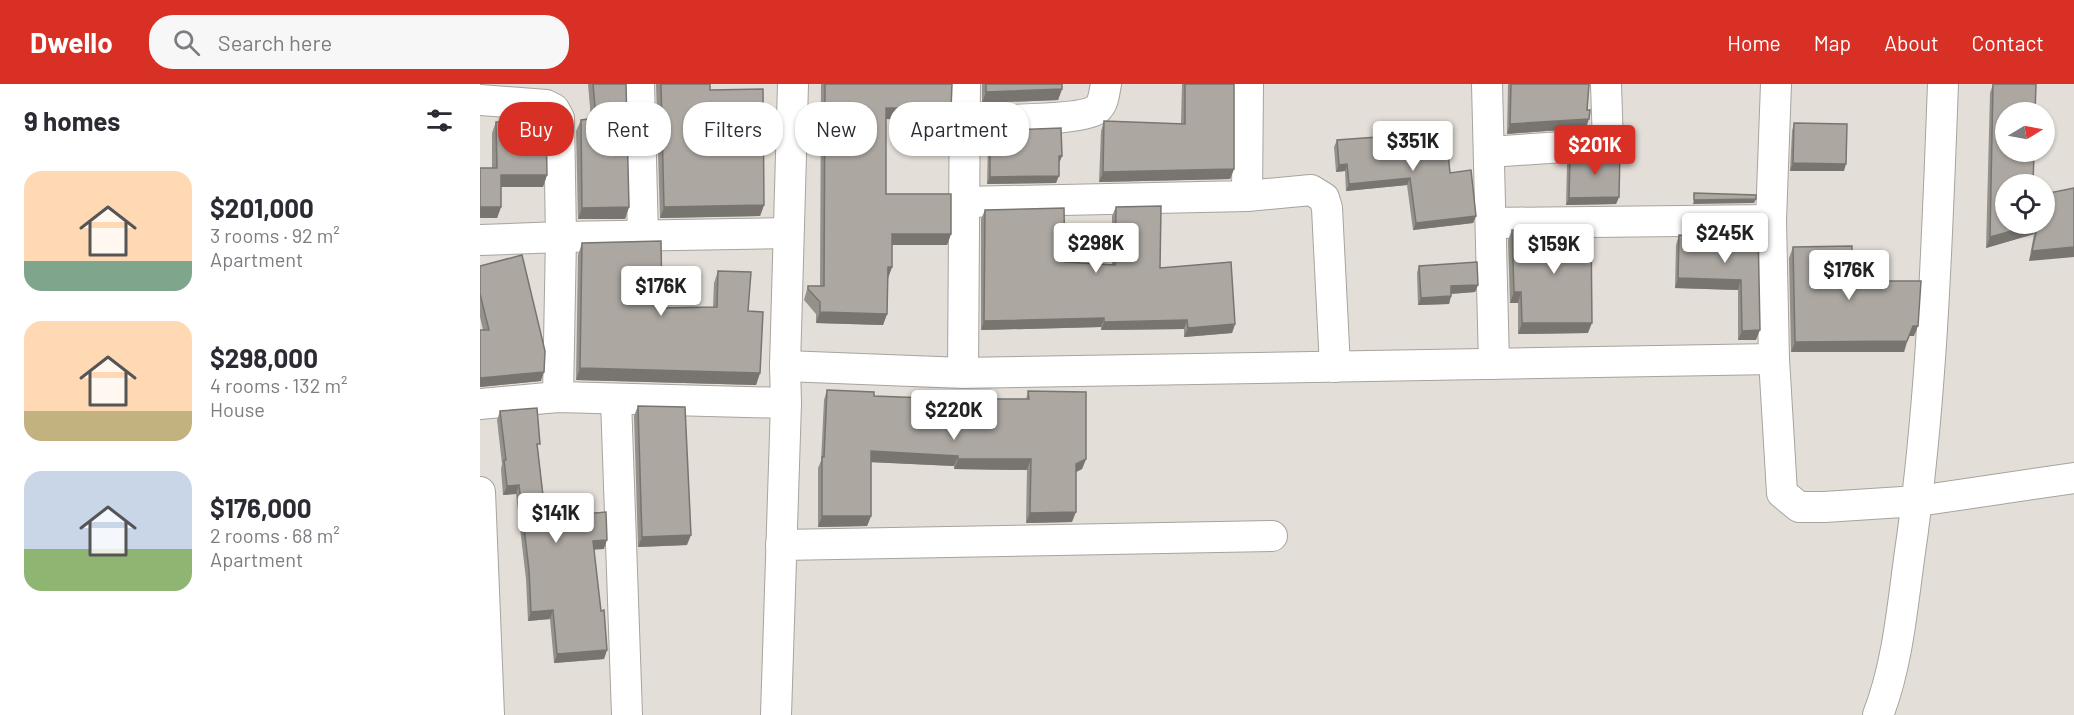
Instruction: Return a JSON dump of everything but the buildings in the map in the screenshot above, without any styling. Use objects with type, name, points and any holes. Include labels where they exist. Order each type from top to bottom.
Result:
[{"type":"street","points":[[639,84],[643,236]]},
{"type":"street","points":[[776,715],[793,84]]},
{"type":"street","points":[[965,84],[965,102]]},
{"type":"street","points":[[1029,118],[1077,116],[1095,111],[1102,104],[1106,84]]},
{"type":"street","points":[[1247,196],[1248,84]]},
{"type":"street","points":[[1488,84],[1494,364]]},
{"type":"street","points":[[1489,152],[1608,144],[1606,84]]},
{"type":"street","points":[[1776,84],[1771,220],[1774,359],[1782,493],[1799,507],[1918,501],[2074,478]]},
{"type":"street","points":[[1878,715],[1885,698],[1899,633],[1918,501],[1937,246],[1942,84]]},
{"type":"street","points":[[480,100],[546,105],[554,109],[559,118],[561,237],[558,397]]},
{"type":"street","points":[[963,373],[964,156]]},
{"type":"street","points":[[964,202],[1247,196],[1311,190],[1324,198],[1327,208],[1335,367]]},
{"type":"street","points":[[1491,223],[1771,220]]},
{"type":"street","points":[[480,240],[788,233]]},
{"type":"street","points":[[785,366],[963,373],[1774,359]]},
{"type":"street","points":[[480,404],[558,397],[786,403]]},
{"type":"street","points":[[616,399],[627,715]]},
{"type":"street","points":[[480,492],[489,715]]},
{"type":"street","points":[[781,545],[1272,536]]}]
